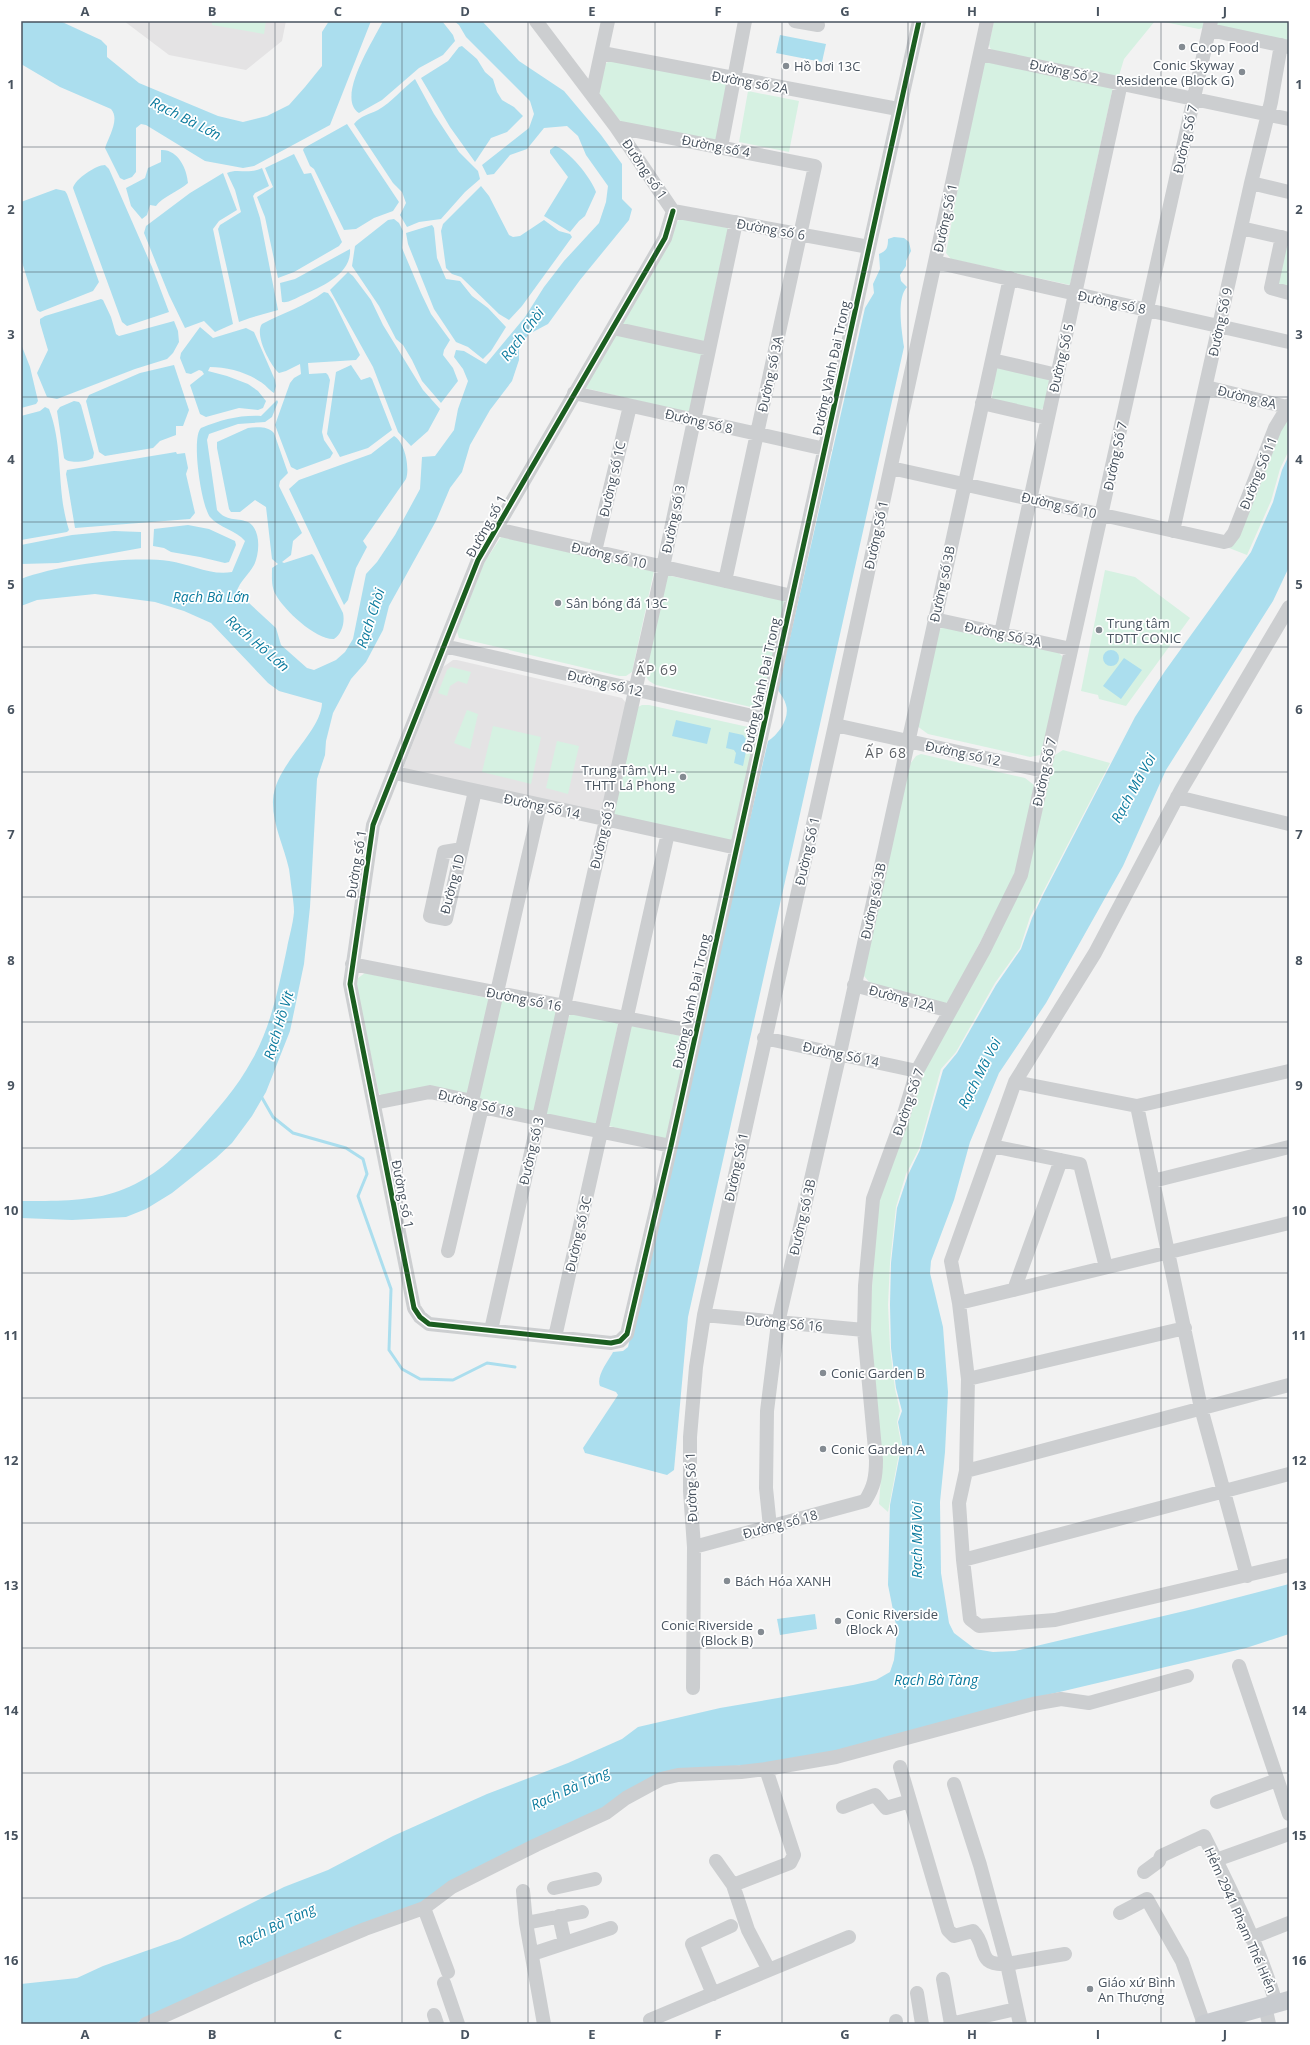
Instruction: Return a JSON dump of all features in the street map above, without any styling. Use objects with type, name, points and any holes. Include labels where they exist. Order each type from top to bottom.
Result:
[{"type":"main road","points":[[1204,2024],[1277,2003]]},
{"type":"street","name":"Đường số 1","points":[[536,21],[616,127],[673,211],[665,238],[478,560],[374,825],[350,984],[414,1308],[420,1318],[429,1324],[611,1344]]},
{"type":"street","points":[[592,95],[608,21]]},
{"type":"street","points":[[721,147],[745,21]]},
{"type":"street","points":[[795,21],[818,26]]},
{"type":"street","name":"Đường Vành Đai Trong","points":[[611,1344],[620,1341],[627,1334],[671,1146],[898,109],[919,21]]},
{"type":"street","name":"Đường Số 1","points":[[693,1688],[694,1547],[690,1491],[690,1437],[696,1367],[704,1315],[764,1038],[835,726],[987,21]]},
{"type":"street","points":[[1210,25],[1285,46]]},
{"type":"street","name":"Đường Số 7","points":[[865,1501],[874,1487],[876,1477],[864,1330],[865,1286],[873,1199],[901,1124],[917,1071],[985,948],[1021,875],[1210,25]]},
{"type":"street","name":"Đường Số 9","points":[[1174,531],[1251,183],[1285,46]]},
{"type":"street","name":"Đường số 2A","points":[[602,53],[898,109]]},
{"type":"street","name":"Đường Số 2","points":[[980,54],[1289,119]]},
{"type":"street","name":"Đường Số 5","points":[[1001,633],[1029,498],[1056,375],[1076,294],[1121,83]]},
{"type":"street","name":"Đường số 4","points":[[616,127],[815,166]]},
{"type":"street","name":"Đường số 3A","points":[[725,581],[815,166]]},
{"type":"street","points":[[1251,183],[1289,192]]},
{"type":"street","name":"Đường số 6","points":[[673,211],[869,247]]},
{"type":"street","name":"Đường số 3","points":[[491,1330],[663,567],[736,222]]},
{"type":"street","points":[[1241,228],[1286,238],[1271,288],[1289,293]]},
{"type":"street","name":"Đường số 8","points":[[935,262],[1289,342]]},
{"type":"street","name":"Đường số 3B","points":[[770,1527],[766,1488],[767,1411],[778,1323],[840,1053],[1010,278]]},
{"type":"street","points":[[612,328],[709,349]]},
{"type":"street","points":[[992,360],[1056,375]]},
{"type":"street","name":"Đường 8A","points":[[1206,387],[1288,406]]},
{"type":"street","name":"Đường số 8","points":[[574,393],[824,448]]},
{"type":"street","points":[[982,403],[1047,418]]},
{"type":"street","name":"Đường số 1C","points":[[595,552],[630,406]]},
{"type":"street","name":"Đường Số 11","points":[[1228,541],[1234,533],[1276,428],[1288,406]]},
{"type":"street","name":"Đường số 10","points":[[891,468],[1220,541],[1228,541]]},
{"type":"street","name":"Đường số 10","points":[[496,529],[792,596]]},
{"type":"street","points":[[1289,607],[1177,797],[1095,953],[1015,1082],[951,1261],[959,1303],[968,1379],[966,1471],[959,1503],[963,1560],[970,1619],[979,1626],[1055,1620],[1289,1565]]},
{"type":"street","name":"Đường Số 3A","points":[[934,619],[1071,649]]},
{"type":"street","name":"Đường số 12","points":[[444,646],[765,719]]},
{"type":"street","name":"Đường số 12","points":[[835,726],[1044,771]]},
{"type":"street","name":"Đường Số 14","points":[[395,773],[736,848]]},
{"type":"street","name":"Đường 1D","points":[[462,849],[475,791]]},
{"type":"street","points":[[1177,797],[1289,824]]},
{"type":"street","points":[[448,1251],[477,1104],[496,993],[540,805]]},
{"type":"street","points":[[601,1132],[668,833]]},
{"type":"street","name":"Đường số 16","points":[[352,964],[696,1032]]},
{"type":"street","name":"Đường 12A","points":[[854,985],[950,1010]]},
{"type":"street","name":"Đường Số 14","points":[[764,1038],[840,1053],[917,1071]]},
{"type":"street","points":[[1015,1082],[1137,1106],[1289,1071]]},
{"type":"street","name":"Đường Số 18","points":[[374,1103],[430,1092],[601,1132],[671,1146]]},
{"type":"street","points":[[1137,1106],[1201,1408],[1247,1576]]},
{"type":"street","name":"Đường số 3C","points":[[555,1337],[601,1132]]},
{"type":"street","points":[[992,1146],[1080,1164],[1106,1267]]},
{"type":"street","points":[[1154,1181],[1289,1147]]},
{"type":"street","points":[[1014,1290],[1061,1160]]},
{"type":"street","points":[[959,1303],[1289,1223]]},
{"type":"street","name":"Đường Số 16","points":[[704,1315],[864,1330]]},
{"type":"street","points":[[968,1379],[1185,1328]]},
{"type":"street","points":[[966,1471],[1289,1385]]},
{"type":"street","points":[[963,1560],[1289,1474]]},
{"type":"street","name":"Đường số 18","points":[[694,1547],[865,1501]]},
{"type":"street","points":[[1239,1666],[1289,1814]]},
{"type":"street","points":[[146,2024],[200,2001],[250,1977],[351,1935],[424,1908],[452,1887],[536,1845],[606,1813],[626,1798],[661,1779],[678,1775],[766,1769],[836,1756],[1033,1704],[1061,1698],[1089,1703],[1187,1676]]},
{"type":"street","points":[[900,1768],[948,1930],[954,1936],[972,1931],[989,1961],[994,1965],[1065,1954]]},
{"type":"street","points":[[733,1885],[790,1863],[794,1855],[766,1769]]},
{"type":"street","points":[[1217,1802],[1277,1780]]},
{"type":"street","points":[[954,1784],[980,1865],[1007,1964],[1020,2024]]},
{"type":"street","points":[[843,1807],[875,1795],[886,1808],[910,1801]]},
{"type":"street","points":[[1216,1860],[1289,1834]]},
{"type":"street","name":"Hẻm 2941 Phạm Thế Hiển","points":[[1144,1872],[1159,1862],[1161,1856],[1204,1836],[1251,1938],[1277,2003],[1269,2024]]},
{"type":"street","points":[[716,1861],[733,1885],[748,1930],[769,1970]]},
{"type":"street","points":[[554,1888],[595,1879]]},
{"type":"street","points":[[523,1891],[526,1923],[544,2024]]},
{"type":"street","points":[[1120,1913],[1147,1899],[1182,1961],[1204,2024]]},
{"type":"street","points":[[424,1908],[446,1978],[458,2024]]},
{"type":"street","points":[[526,1923],[582,1912]]},
{"type":"street","points":[[559,1916],[565,1943]]},
{"type":"street","points":[[1251,1938],[1289,1923]]},
{"type":"street","points":[[713,1994],[692,1944],[731,1926]]},
{"type":"street","points":[[532,1954],[611,1928]]},
{"type":"street","points":[[650,2020],[850,1937]]},
{"type":"street","points":[[943,1980],[951,2024],[1016,2009]]},
{"type":"street","points":[[917,1992],[922,2024]]},
{"type":"shaded area","points":[[124,21],[286,21],[282,41],[246,70],[169,55]]},
{"type":"shaded area","points":[[453,660],[622,698],[626,703],[604,807],[600,812],[404,770],[404,766],[443,667]]},
{"type":"green space","points":[[212,21],[266,21],[264,34],[212,25]]},
{"type":"green space","points":[[994,21],[1155,21],[1124,59],[1118,79],[995,53],[990,48],[989,44]]},
{"type":"green space","points":[[1159,21],[1204,21],[1203,28],[1199,29]]},
{"type":"green space","points":[[1217,21],[1282,21],[1289,23],[1289,43],[1216,27]]},
{"type":"green space","points":[[611,60],[727,83],[716,141],[624,125],[601,99],[599,92],[605,64]]},
{"type":"green space","points":[[983,61],[1113,87],[1070,285],[951,259],[946,253],[980,68]]},
{"type":"green space","points":[[748,91],[799,101],[789,152],[739,142]]},
{"type":"green space","points":[[681,218],[728,228],[704,342],[624,327],[620,319],[675,224]]},
{"type":"green space","points":[[1289,244],[1289,288],[1280,286],[1279,270],[1284,252]]},
{"type":"green space","points":[[614,334],[703,353],[689,413],[585,388]]},
{"type":"green space","points":[[998,368],[1048,379],[1049,381],[1045,407],[1040,410],[992,399],[995,370]]},
{"type":"green space","points":[[1289,416],[1289,450],[1280,469],[1271,501],[1247,555],[1229,548],[1279,430]]},
{"type":"green space","name":"Sân bóng đá 13C","points":[[501,537],[654,571],[632,672],[626,676],[619,676],[459,638],[457,631],[484,563]]},
{"type":"green space","points":[[1105,570],[1135,577],[1190,618],[1126,706],[1099,699],[1098,695],[1081,691]]},
{"type":"green space","points":[[666,575],[785,600],[762,706],[755,708],[656,685],[649,681],[645,675]]},
{"type":"green space","points":[[944,627],[1058,652],[1063,657],[1040,755],[1030,757],[928,734],[917,726],[938,630]]},
{"type":"green space","points":[[451,667],[471,672],[467,684],[458,681],[450,686],[447,696],[438,693],[447,670]]},
{"type":"green space","name":"Trung Tâm VH - THTT Lá Phong","points":[[642,705],[649,705],[748,727],[756,735],[732,841],[615,818],[610,811],[638,707]]},
{"type":"green space","points":[[467,710],[478,714],[470,749],[454,743]]},
{"type":"green space","points":[[493,726],[541,737],[531,784],[482,772]]},
{"type":"green space","points":[[557,741],[579,746],[568,794],[546,788]]},
{"type":"green space","points":[[1063,750],[1110,763],[1030,917],[1020,948],[995,983],[956,1052],[941,1069],[919,1149],[906,1174],[896,1207],[890,1263],[888,1305],[890,1348],[895,1389],[900,1411],[897,1422],[901,1443],[888,1512],[879,1504],[881,1477],[869,1330],[878,1201],[921,1072],[1022,888],[1055,755]]},
{"type":"green space","points":[[921,754],[1025,778],[1034,785],[1017,871],[950,1000],[945,1004],[870,983],[864,976],[910,764],[916,756]]},
{"type":"green space","points":[[365,973],[488,998],[489,1001],[471,1090],[465,1094],[381,1095],[379,1093],[356,987],[358,978]]},
{"type":"green space","points":[[499,999],[553,1010],[557,1014],[534,1112],[484,1104],[477,1096]]},
{"type":"green space","points":[[572,1014],[616,1022],[618,1024],[597,1125],[546,1114],[569,1016]]},
{"type":"green space","points":[[628,1025],[686,1037],[688,1039],[666,1140],[609,1126]]},
{"type":"water","name":"Rạch Bà Lớn","points":[[21,21],[60,21],[101,40],[107,46],[107,57],[139,83],[218,116],[243,122],[267,116],[289,105],[305,87],[322,66],[322,32],[329,21],[371,21],[330,125],[254,166],[243,168],[205,161],[146,125],[141,124],[136,128],[136,172],[132,177],[124,180],[120,178],[105,148],[114,123],[111,109],[60,87],[21,64]]},
{"type":"water","points":[[383,21],[442,21],[453,35],[455,41],[443,55],[419,68],[382,100],[359,113],[353,105],[352,95],[354,82],[359,68]]},
{"type":"water","name":"Rạch Bà Lớn","points":[[454,21],[482,21],[519,61],[564,91],[601,135],[622,164],[622,199],[632,209],[629,220],[580,280],[548,324],[529,334],[519,347],[519,360],[512,381],[490,410],[470,445],[462,472],[450,488],[436,521],[389,606],[383,630],[366,662],[351,679],[333,713],[326,741],[325,755],[317,779],[310,907],[304,964],[290,1031],[266,1092],[252,1116],[232,1143],[216,1158],[172,1193],[146,1209],[126,1217],[72,1220],[21,1218],[21,1201],[86,1199],[124,1189],[145,1179],[171,1159],[195,1135],[226,1099],[246,1070],[259,1047],[274,1006],[294,912],[289,869],[274,818],[273,800],[281,774],[314,726],[320,714],[322,703],[279,691],[268,683],[211,623],[184,611],[155,602],[95,594],[37,600],[21,606],[21,579],[36,574],[74,566],[134,560],[169,561],[208,571],[224,573],[232,572],[245,541],[237,534],[218,524],[210,517],[203,499],[198,471],[198,434],[201,428],[223,420],[245,416],[261,416],[277,400],[278,402],[272,417],[265,422],[238,424],[209,434],[207,440],[217,510],[228,518],[248,522],[252,525],[257,536],[258,548],[256,560],[252,569],[240,584],[236,593],[241,600],[249,603],[276,628],[281,645],[307,668],[314,670],[336,660],[345,652],[353,639],[366,574],[377,562],[395,535],[420,489],[422,457],[435,456],[454,430],[458,409],[468,381],[463,369],[454,357],[456,350],[464,351],[486,364],[525,317],[544,287],[564,261],[599,223],[606,202],[608,186],[586,155],[578,136],[567,126],[544,128],[527,149],[510,155],[494,174],[487,175],[482,165],[529,128],[534,114],[530,101],[466,37],[459,25]]},
{"type":"water","points":[[780,35],[826,44],[822,62],[776,53]]},
{"type":"water","points":[[462,46],[477,59],[485,72],[493,79],[497,92],[502,100],[514,107],[523,116],[507,132],[491,138],[475,162],[450,127],[421,78],[448,61],[459,47]]},
{"type":"water","points":[[415,79],[434,114],[459,152],[478,171],[480,179],[465,192],[441,219],[419,222],[407,227],[400,215],[406,203],[402,192],[393,183],[354,124],[362,117],[383,107]]},
{"type":"water","points":[[347,124],[399,202],[393,211],[374,218],[356,229],[344,230],[303,150],[304,148]]},
{"type":"water","points":[[555,146],[573,158],[590,180],[596,192],[585,216],[570,232],[544,216],[568,177],[550,153],[550,150]]},
{"type":"water","points":[[161,150],[177,156],[184,166],[188,183],[162,200],[156,206],[150,205],[147,215],[142,219],[131,206],[126,188],[145,178],[148,168],[161,162]]},
{"type":"water","points":[[294,154],[304,174],[311,173],[342,242],[339,246],[294,272],[278,278],[265,217],[257,197],[273,187],[265,168]]},
{"type":"water","points":[[105,165],[109,169],[152,267],[169,312],[127,326],[122,322],[73,188],[86,173],[96,167]]},
{"type":"water","points":[[262,168],[269,186],[255,193],[253,196],[260,218],[278,310],[239,322],[218,229],[220,225],[241,212],[235,190],[227,173],[235,171],[252,171]]},
{"type":"water","points":[[223,173],[237,210],[219,221],[213,229],[233,324],[215,332],[204,321],[185,328],[169,295],[144,233],[146,226],[190,193]]},
{"type":"water","points":[[481,186],[489,196],[509,235],[513,237],[520,236],[544,220],[559,231],[570,234],[572,237],[522,306],[509,320],[499,314],[461,277],[452,274],[446,268],[441,231],[443,224]]},
{"type":"water","points":[[56,189],[65,191],[67,194],[99,282],[93,291],[40,312],[37,310],[21,259],[21,202]]},
{"type":"water","points":[[394,219],[399,223],[403,231],[402,248],[421,293],[431,314],[450,340],[444,350],[443,355],[453,368],[458,381],[441,403],[422,381],[403,345],[396,339],[379,306],[352,266],[355,246],[388,220]]},
{"type":"water","points":[[432,225],[434,228],[437,258],[446,279],[460,281],[472,296],[488,308],[506,327],[491,351],[483,359],[468,347],[456,342],[434,309],[408,244],[406,233]]},
{"type":"water","points":[[894,237],[904,238],[909,242],[911,251],[906,261],[906,266],[900,275],[901,281],[907,287],[904,292],[901,307],[901,325],[904,347],[688,1317],[674,1470],[667,1475],[585,1453],[583,1448],[618,1395],[616,1392],[600,1386],[599,1378],[613,1352],[623,1351],[628,1347],[768,741],[780,730],[785,720],[787,710],[783,698],[778,690],[865,308],[874,293],[873,284],[880,269],[879,254],[884,252],[888,244],[888,239]]},
{"type":"water","points":[[350,249],[346,266],[334,278],[326,284],[292,300],[282,302],[280,283],[295,279]]},
{"type":"water","points":[[348,272],[353,276],[371,300],[383,325],[423,390],[440,409],[428,431],[411,446],[398,432],[373,367],[330,290]]},
{"type":"water","points":[[324,292],[328,293],[333,300],[360,355],[356,360],[308,363],[309,374],[326,373],[330,380],[322,432],[324,440],[333,453],[330,458],[297,470],[291,467],[275,425],[290,383],[294,378],[301,374],[300,364],[279,373],[271,363],[264,349],[261,342],[260,329],[262,324],[302,305]]},
{"type":"water","points":[[101,299],[103,300],[111,317],[116,334],[119,336],[174,321],[178,331],[179,342],[173,353],[167,359],[135,369],[57,399],[47,397],[37,373],[48,350],[40,319],[45,316]]},
{"type":"water","points":[[200,327],[213,338],[246,328],[254,332],[275,380],[276,386],[274,393],[261,382],[242,373],[216,367],[210,367],[208,371],[248,384],[258,391],[266,401],[263,408],[258,410],[239,408],[206,417],[200,414],[190,385],[204,374],[199,370],[191,374],[186,373],[180,358],[181,353]]},
{"type":"water","points":[[21,344],[30,367],[38,401],[36,404],[21,408]]},
{"type":"water","points":[[174,365],[189,410],[183,426],[176,426],[176,435],[160,441],[153,448],[105,456],[99,452],[86,401],[89,395],[140,373]]},
{"type":"water","points":[[351,365],[361,380],[370,377],[372,379],[392,430],[368,448],[340,457],[327,434],[336,372]]},
{"type":"water","points":[[74,401],[79,402],[81,405],[94,453],[93,458],[73,462],[64,458],[57,411],[60,407]]},
{"type":"water","points":[[45,407],[49,409],[57,438],[62,500],[69,530],[67,532],[21,540],[21,416],[40,411]]},
{"type":"water","points":[[248,428],[266,428],[274,433],[288,473],[280,481],[279,486],[302,533],[293,541],[291,555],[282,562],[284,563],[312,554],[314,556],[343,613],[344,620],[342,628],[337,637],[334,639],[318,635],[301,623],[286,608],[274,592],[272,568],[278,564],[272,559],[266,507],[255,500],[240,512],[231,512],[229,509],[217,442]]},
{"type":"water","points":[[394,436],[398,439],[404,449],[406,456],[406,479],[363,541],[367,547],[356,568],[348,600],[344,605],[289,489],[299,480],[371,454]]},
{"type":"water","points":[[176,452],[177,454],[185,453],[188,468],[186,474],[195,513],[190,519],[75,528],[66,474],[67,470]]},
{"type":"water","name":"Rạch Bà Tàng","points":[[1289,455],[1289,567],[1273,601],[1166,770],[1123,866],[1046,1003],[999,1073],[970,1142],[954,1200],[931,1261],[930,1273],[943,1327],[948,1392],[945,1452],[940,1502],[941,1573],[949,1623],[954,1633],[975,1649],[993,1652],[1015,1651],[1193,1609],[1289,1584],[1289,1634],[1246,1648],[1017,1702],[799,1761],[695,1769],[602,1808],[417,1907],[255,1969],[134,2024],[21,2024],[21,1984],[77,1978],[103,1966],[180,1939],[284,1887],[328,1870],[393,1836],[487,1794],[568,1763],[622,1739],[638,1727],[720,1708],[876,1680],[890,1672],[894,1660],[896,1625],[888,1585],[890,1505],[902,1443],[898,1422],[902,1411],[896,1388],[891,1348],[890,1305],[891,1263],[897,1208],[908,1175],[920,1150],[943,1070],[957,1053],[996,985],[1021,949],[1032,918],[1044,893],[1135,717],[1165,671],[1251,552],[1273,502],[1282,470]]},
{"type":"water","points":[[188,525],[209,529],[235,541],[236,545],[229,562],[225,563],[171,552],[164,548],[153,546],[154,529]]},
{"type":"water","points":[[114,531],[141,532],[141,548],[58,563],[21,564],[21,545],[72,535]]},
{"type":"water","points":[[1111,650],[1118,655],[1119,658],[1114,665],[1111,666],[1104,661],[1103,658],[1108,651]]},
{"type":"water","points":[[1124,658],[1142,670],[1121,699],[1103,686]]},
{"type":"water","points":[[676,720],[711,728],[707,744],[672,736]]},
{"type":"water","points":[[729,732],[743,735],[748,742],[743,766],[734,763],[736,753],[734,750],[726,748]]},
{"type":"water","points":[[815,1614],[817,1629],[780,1635],[777,1619]]},
{"type":"waterway","points":[[261,1096],[273,1117],[293,1133],[346,1148],[363,1159],[367,1174],[358,1196],[391,1289],[389,1350],[402,1369],[420,1379],[453,1380],[487,1363],[515,1367]]},
{"type":"cycle path","points":[[673,211],[665,238],[478,560],[373,825],[350,984],[414,1308],[420,1317],[429,1324],[611,1343],[620,1341],[627,1334],[671,1146],[919,21]]},
{"type":"place","name":"Co.op Food","points":[[1182,47]]},
{"type":"place","name":"Hồ bơi 13C","points":[[786,66]]},
{"type":"place","name":"Conic Skyway Residence (Block G)","points":[[1242,72]]},
{"type":"place","name":"Sân bóng đá 13C","points":[[558,603]]},
{"type":"place","name":"Trung tâm TDTT CONIC","points":[[1099,630]]},
{"type":"place","name":"Trung Tâm VH - THTT Lá Phong","points":[[683,777]]},
{"type":"place","name":"Conic Garden B","points":[[823,1373]]},
{"type":"place","name":"Conic Garden A","points":[[823,1449]]},
{"type":"place","name":"Bách Hóa XANH","points":[[727,1581]]},
{"type":"place","name":"Conic Riverside (Block A)","points":[[838,1621]]},
{"type":"place","name":"Conic Riverside (Block B)","points":[[761,1632]]},
{"type":"place","name":"Giáo xứ Bình An Thượng","points":[[1090,1989]]},
{"type":"district","name":"ẤP 69","points":[[657,669]]},
{"type":"district","name":"ẤP 68","points":[[886,752]]},
{"type":"water label","name":"Rạch Chòi","points":[[522,334]]},
{"type":"water label","name":"Rạch Chòi","points":[[370,618]]},
{"type":"water label","name":"Rạch Hố Lớn","points":[[258,643]]},
{"type":"water label","name":"Rạch Mã Voi","points":[[1133,788]]},
{"type":"water label","name":"Rạch Hồ Vịt","points":[[278,1025]]},
{"type":"water label","name":"Rạch Mã Voi","points":[[979,1073]]},
{"type":"water label","name":"Rạch Mã Voi","points":[[916,1540]]}]
